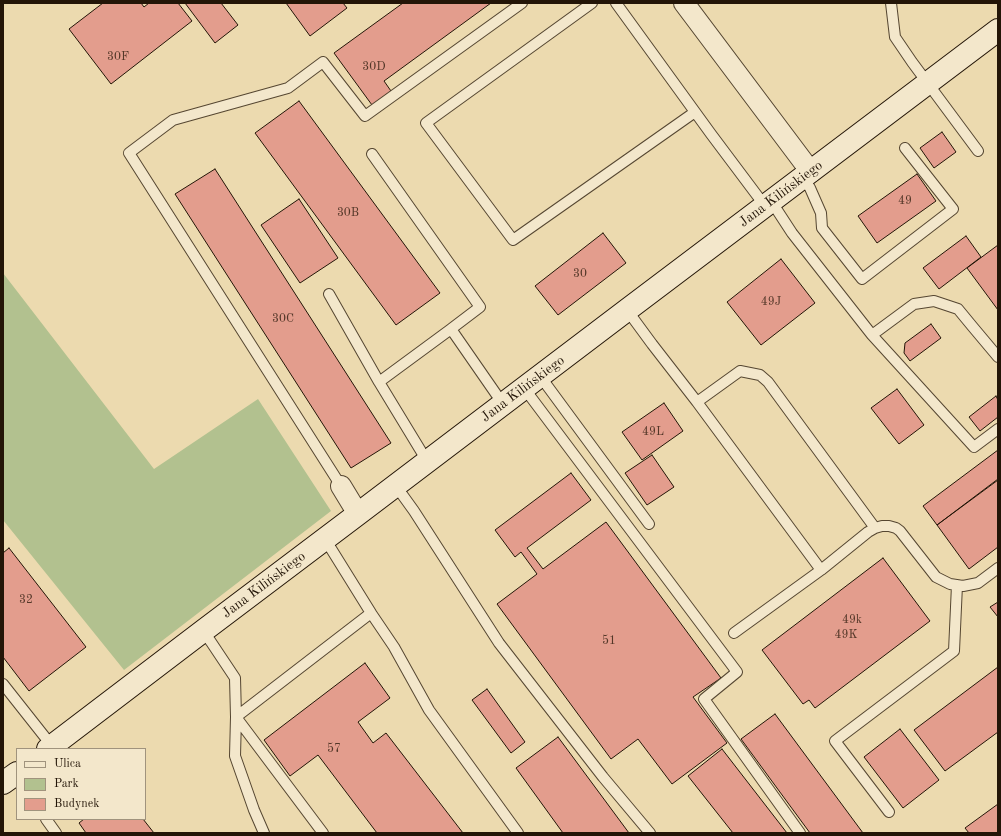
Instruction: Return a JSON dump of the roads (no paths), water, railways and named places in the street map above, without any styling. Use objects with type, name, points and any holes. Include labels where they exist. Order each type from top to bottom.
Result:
[{"type":"street","points":[[684,3],[807,174]]},
{"type":"street","name":"Jana Kilińskiego","points":[[50,747],[998,30]]},
{"type":"street","points":[[341,486],[358,514]]},
{"type":"lane","points":[[341,486],[129,153],[173,120],[288,88],[323,62],[365,116],[522,3]]},
{"type":"lane","points":[[592,3],[426,123],[513,240],[695,112]]},
{"type":"lane","points":[[616,3],[695,112],[767,204],[777,210],[792,233],[872,335],[974,447],[998,429]]},
{"type":"lane","points":[[891,3],[895,37],[927,83],[978,151]]},
{"type":"lane","points":[[807,174],[810,188],[820,213],[822,228],[862,278],[953,208],[905,148]]},
{"type":"lane","points":[[372,154],[480,307],[379,382]]},
{"type":"lane","points":[[329,294],[379,382],[427,461]]},
{"type":"lane","points":[[872,335],[914,304],[934,301],[946,304],[958,310],[998,357]]},
{"type":"lane","points":[[627,310],[821,570]]},
{"type":"lane","points":[[451,329],[503,404]]},
{"type":"lane","points":[[697,402],[740,371],[760,375],[768,382],[875,528]]},
{"type":"lane","points":[[532,382],[649,524]]},
{"type":"lane","points":[[532,382],[737,672],[704,699],[800,833]]},
{"type":"lane","points":[[396,486],[414,511],[499,643],[603,777],[650,833]]},
{"type":"lane","points":[[734,633],[821,570],[868,532],[882,526],[889,526],[900,531],[936,578],[950,584],[964,586],[978,583],[998,568]]},
{"type":"lane","points":[[326,539],[371,613],[394,647],[429,710],[518,833]]},
{"type":"lane","points":[[889,812],[835,741],[954,651],[957,585]]},
{"type":"lane","points":[[236,717],[371,613]]},
{"type":"lane","points":[[203,631],[212,642],[235,678],[235,756],[254,810],[264,833]]},
{"type":"lane","points":[[3,684],[50,747]]},
{"type":"lane","points":[[236,717],[323,833]]},
{"type":"lane","points":[[47,820],[56,833]]}]
